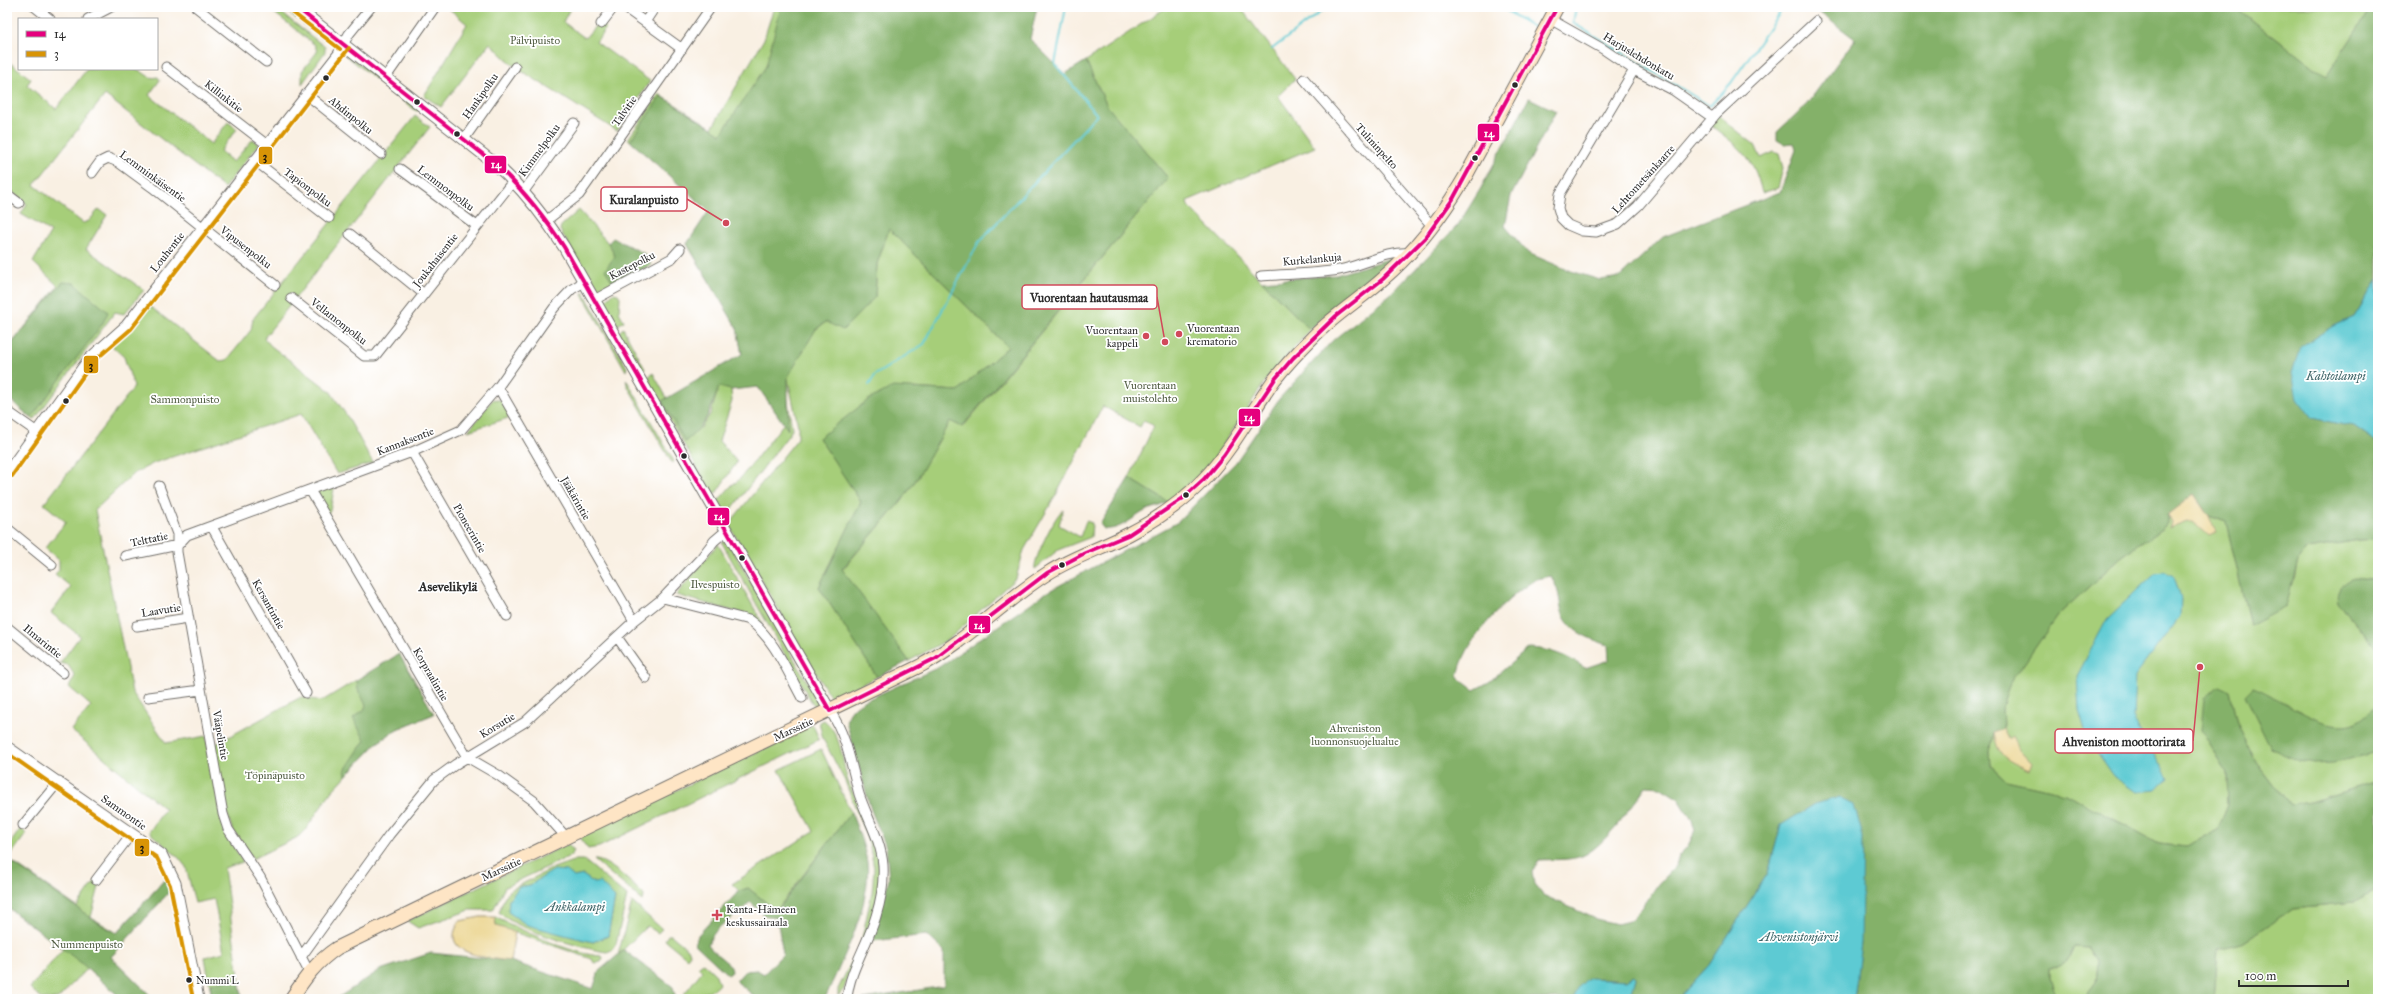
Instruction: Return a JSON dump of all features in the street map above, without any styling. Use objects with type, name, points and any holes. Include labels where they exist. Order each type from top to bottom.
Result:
[{"type":"main road","name":"Marssitie","points":[[291,999],[309,972],[320,960],[337,948],[830,711],[936,658],[1047,573],[1085,553],[1128,535],[1182,499],[1204,479],[1224,455],[1275,379],[1293,358],[1336,316],[1383,279],[1411,253],[1433,227],[1468,172],[1557,7]]},
{"type":"street","points":[[35,7],[49,18]]},
{"type":"street","points":[[90,18],[111,7]]},
{"type":"street","points":[[196,7],[266,62]]},
{"type":"street","points":[[296,7],[514,180],[547,220],[727,530],[843,734],[860,795],[881,850],[883,866],[882,892],[876,916],[849,986],[847,999]]},
{"type":"street","name":"Louhentie","points":[[7,472],[38,432],[89,358],[126,325],[306,94],[371,7]]},
{"type":"street","points":[[386,77],[435,7]]},
{"type":"street","points":[[601,24],[614,7]]},
{"type":"street","points":[[624,7],[682,49]]},
{"type":"street","points":[[645,22],[655,7]]},
{"type":"street","name":"Talvitie","points":[[547,220],[579,195],[711,7]]},
{"type":"street","name":"Harjuslehdonkatu","points":[[1550,20],[1603,49],[1634,70],[1673,90],[1713,118]]},
{"type":"street","name":"Lehtometsänkaarre","points":[[1634,70],[1560,194],[1558,208],[1561,218],[1568,225],[1582,231],[1596,232],[1618,224],[1628,217],[1713,118],[1816,21]]},
{"type":"street","name":"Killinkitie","points":[[166,67],[266,144]]},
{"type":"street","name":"Hankipolku","points":[[464,139],[515,67]]},
{"type":"street","name":"Tulininpelto","points":[[1304,79],[1433,227]]},
{"type":"street","name":"Ahdinpolku","points":[[306,94],[381,154]]},
{"type":"street","name":"Kimmelpolku","points":[[524,191],[574,123]]},
{"type":"street","name":"Lemminkäisentie","points":[[92,173],[100,162],[108,158],[118,162],[202,227]]},
{"type":"street","name":"Tapionpolku","points":[[254,160],[329,218]]},
{"type":"street","name":"Lemmonpolku","points":[[400,169],[477,226]]},
{"type":"street","name":"Joukahaisentie","points":[[375,356],[514,180]]},
{"type":"street","points":[[7,194],[19,203]]},
{"type":"street","name":"Vipusenpolku","points":[[202,227],[275,285]]},
{"type":"street","points":[[350,234],[424,294]]},
{"type":"street","name":"Kastepolku","points":[[594,300],[672,258],[680,249]]},
{"type":"street","name":"Kurkelankuja","points":[[1261,276],[1338,270],[1389,255],[1402,252],[1411,253]]},
{"type":"street","name":"Kannaksentie","points":[[178,545],[187,535],[310,490],[352,472],[412,452],[461,430],[498,386],[554,308],[572,289],[584,282]]},
{"type":"street","name":"Vellamonpolku","points":[[291,298],[364,356],[375,356]]},
{"type":"street","name":"Jääkärintie","points":[[498,386],[634,621]]},
{"type":"street","points":[[7,411],[38,432]]},
{"type":"street","name":"Pioneerintie","points":[[412,452],[507,616]]},
{"type":"street","name":"Vääpelintie","points":[[159,486],[178,534],[177,552],[223,814],[228,829],[260,877],[309,972]]},
{"type":"street","name":"Korpraalintie","points":[[310,490],[468,757],[498,775],[534,801],[567,838]]},
{"type":"street","name":"Kersantintie","points":[[212,527],[306,693]]},
{"type":"street","points":[[7,528],[52,565]]},
{"type":"street","name":"Korsutie","points":[[301,957],[388,835],[434,780],[468,757],[526,722],[634,621],[663,598],[701,558],[714,541],[727,530]]},
{"type":"street","name":"Telttatie","points":[[125,556],[178,545]]},
{"type":"street","points":[[663,598],[749,620],[760,628],[769,639],[802,698]]},
{"type":"street","name":"Laavutie","points":[[138,626],[188,618]]},
{"type":"street","name":"Ilmarintie","points":[[7,627],[63,673]]},
{"type":"street","points":[[617,637],[646,678]]},
{"type":"street","points":[[148,697],[201,690]]},
{"type":"street","name":"Sammontie","points":[[7,746],[162,854],[172,873],[199,999]]},
{"type":"street","points":[[23,825],[58,781]]},
{"type":"street","points":[[96,880],[132,832]]},
{"type":"green space","points":[[267,7],[274,7],[325,47],[325,52],[302,84],[302,71],[317,52],[315,45]]},
{"type":"green space","points":[[281,7],[291,7],[327,37],[324,40]]},
{"type":"green space","name":"Pälvipuisto","points":[[447,7],[571,7],[563,22],[585,38],[599,22],[606,28],[596,42],[650,81],[617,131],[515,67],[490,43],[441,107],[424,96],[467,24]]},
{"type":"green space","points":[[774,7],[781,7],[775,35],[803,348],[816,329],[826,322],[875,297],[877,264],[889,229],[1008,347],[958,391],[914,388],[819,438],[861,502],[819,587],[877,677],[831,698],[730,527],[733,519],[798,438],[798,426],[788,379],[787,394],[792,429],[728,514],[721,515],[717,502],[732,485],[739,480],[784,423],[758,387],[742,354],[737,328],[687,244],[709,211],[628,139],[659,94],[712,128],[764,39]]},
{"type":"green space","points":[[781,7],[1037,7],[1030,39],[1065,74],[1086,61],[1107,106],[1168,178],[962,427],[950,421],[918,477],[902,500],[842,569],[909,661],[877,677],[819,587],[861,502],[819,438],[868,400],[893,387],[958,391],[1008,347],[889,229],[877,264],[875,297],[843,330],[826,322],[816,329],[788,377],[788,430],[758,387],[731,390],[719,387],[707,417],[699,429],[685,442],[662,401],[742,354],[737,328],[687,244],[709,211],[630,141],[661,96],[721,134],[766,66]]},
{"type":"green space","name":"Vuorentaan muistolehto","points":[[1167,7],[1240,7],[1295,79],[1278,96],[1315,147],[1187,201],[1188,206],[1310,330],[1268,377],[1209,466],[1168,502],[1129,478],[1154,426],[1144,420],[1140,427],[1103,406],[1056,495],[1024,550],[1016,578],[949,639],[909,661],[842,570],[902,500],[918,477],[950,421],[963,427],[1168,178],[1107,106],[1086,61]]},
{"type":"green space","name":"Ahveniston luonnonsuojelualue","points":[[1812,7],[2235,7],[2326,77],[2372,7],[2378,7],[2378,279],[2354,317],[2334,326],[2312,418],[2354,427],[2374,441],[2378,440],[2378,539],[2359,540],[2308,549],[2298,561],[2286,606],[2250,625],[2226,522],[2209,516],[2194,494],[2167,515],[2167,523],[2163,528],[2121,557],[2057,616],[2010,684],[2002,706],[2003,729],[1994,733],[1990,752],[1991,766],[2006,780],[2065,793],[2158,844],[2187,847],[2218,829],[2228,805],[2227,773],[2201,730],[2204,698],[2219,686],[2230,691],[2237,723],[2252,755],[2290,805],[2310,802],[2378,781],[2378,889],[2355,902],[2293,908],[2244,942],[2218,949],[2214,999],[2086,999],[2088,992],[2095,983],[2097,963],[2087,948],[2074,947],[2068,959],[2062,965],[2049,968],[2049,978],[2057,999],[1854,999],[1861,943],[1781,825],[1768,873],[1709,965],[1678,999],[1630,999],[1636,977],[1634,975],[1627,980],[1602,978],[1589,980],[1578,990],[1573,999],[863,999],[944,986],[944,951],[927,935],[873,941],[889,879],[886,847],[871,810],[846,721],[852,709],[862,702],[939,667],[1047,592],[1178,522],[1236,462],[1279,399],[1333,340],[1393,292],[1458,225],[1481,188],[1529,98],[1556,111],[1511,196],[1505,226],[1528,253],[1568,270],[1600,280],[1620,277],[1663,237],[1780,192],[1796,150],[1794,143],[1784,144],[1777,140],[1777,132],[1807,104],[1855,39]],"holes":[[[1551,576],[1557,588],[1561,608],[1568,622],[1579,632],[1593,640],[1608,645],[1609,660],[1585,668],[1558,654],[1529,648],[1489,682],[1474,690],[1458,678],[1461,665],[1467,651],[1486,624],[1522,589],[1539,578]],[[1646,786],[1660,787],[1679,799],[1692,820],[1695,831],[1688,846],[1679,855],[1676,865],[1658,884],[1642,908],[1629,921],[1617,924],[1596,919],[1543,895],[1534,884],[1532,872],[1539,860],[1571,859],[1582,856],[1590,851],[1599,844],[1617,825]]]},
{"type":"green space","points":[[2235,7],[2372,7],[2326,77]]},
{"type":"green space","points":[[344,54],[347,54],[420,110],[416,111]]},
{"type":"green space","points":[[7,60],[31,79],[27,85],[56,109],[86,70],[138,70],[151,77],[158,77],[160,80],[149,95],[211,144],[228,122],[237,129],[220,151],[233,162],[253,139],[259,144],[224,188],[105,95],[34,185],[83,223],[89,221],[99,209],[107,215],[86,249],[144,290],[124,314],[115,312],[34,420],[7,397],[7,349],[58,286],[33,262],[51,232],[21,214],[27,204],[7,188],[7,115],[11,107],[7,103]]},
{"type":"green space","points":[[1716,114],[1755,145],[1761,158],[1774,152],[1779,154],[1783,168],[1778,188],[1762,193],[1754,169],[1743,152],[1709,124]]},
{"type":"green space","name":"Sammonpuisto","points":[[415,116],[430,127],[264,338],[271,346],[330,391],[347,416],[373,463],[337,474],[301,414],[154,463],[133,474],[95,510],[132,692],[166,743],[206,736],[224,831],[243,862],[224,868],[242,999],[212,999],[205,957],[224,952],[214,899],[195,903],[186,867],[178,857],[149,832],[165,809],[71,730],[91,706],[69,687],[75,676],[68,665],[60,663],[80,636],[51,613],[71,587],[55,574],[59,570],[59,560],[45,548],[66,522],[44,504],[134,387],[124,357],[112,346],[147,304],[220,361],[227,360],[251,330],[253,319]]},
{"type":"green space","points":[[579,210],[608,243],[615,256],[615,285],[598,295],[560,230],[561,226]]},
{"type":"green space","points":[[613,238],[645,254],[651,265],[615,285],[605,270],[615,256],[608,243]]},
{"type":"green space","points":[[1398,256],[1370,283],[1338,303],[1310,330],[1262,281],[1336,275]]},
{"type":"green space","points":[[63,282],[74,283],[108,312],[103,323],[31,418],[7,397],[7,349]]},
{"type":"green space","points":[[582,293],[584,293],[627,367],[626,371]]},
{"type":"green space","points":[[613,293],[618,294],[620,297],[619,312],[624,321],[615,327],[604,308],[603,303]]},
{"type":"green space","points":[[623,328],[645,369],[643,371],[640,370],[618,333]]},
{"type":"green space","points":[[653,373],[667,398],[662,401],[700,429],[711,413],[719,386],[731,390],[732,401],[719,441],[737,462],[716,493],[712,493],[646,379]]},
{"type":"green space","points":[[626,379],[674,461],[672,463],[627,385]]},
{"type":"green space","points":[[493,399],[503,401],[511,417],[468,431]]},
{"type":"green space","points":[[1129,478],[1168,502],[1147,510],[1121,526],[1104,529],[1100,524]]},
{"type":"green space","points":[[331,482],[334,489],[330,511],[325,515],[310,490]]},
{"type":"green space","points":[[1063,510],[1059,525],[1080,537],[1086,521],[1092,523],[1091,537],[1058,550],[1035,569],[1037,557],[1045,538],[1055,520]]},
{"type":"green space","points":[[2167,515],[2209,516],[2226,522],[2250,625],[2294,579],[2298,561],[2308,549],[2359,540],[2378,539],[2378,581],[2364,579],[2350,581],[2344,584],[2340,588],[2338,594],[2338,602],[2378,650],[2378,781],[2310,802],[2290,805],[2252,755],[2237,723],[2230,691],[2201,730],[2227,773],[2228,805],[2218,829],[2187,847],[2158,844],[2065,793],[2006,780],[1991,766],[1990,752],[1994,733],[2003,729],[2002,706],[2010,684],[2057,616],[2121,557],[2163,528],[2167,523]]},
{"type":"green space","points":[[725,540],[730,545],[819,703],[819,706],[815,706],[811,701],[722,543]]},
{"type":"green space","name":"Ilvespuisto","points":[[718,544],[763,624],[751,616],[676,595]]},
{"type":"green space","points":[[2354,578],[2378,581],[2378,650],[2338,602],[2337,597],[2340,587]]},
{"type":"green space","name":"Töpinäpuisto","points":[[399,654],[434,714],[397,729],[377,743],[331,792],[304,832],[296,838],[252,859],[232,828],[226,811],[214,745],[301,697],[322,701]]},
{"type":"green space","points":[[399,654],[434,714],[397,729],[377,743],[346,776],[345,770],[365,740],[353,718],[364,710],[366,705],[358,690],[357,680]]},
{"type":"green space","points":[[2253,687],[2310,716],[2325,722],[2340,725],[2354,723],[2366,716],[2378,702],[2378,752],[2332,763],[2314,764],[2299,761],[2271,748],[2245,695]]},
{"type":"green space","points":[[824,720],[835,733],[848,781],[868,822],[877,853],[880,874],[879,890],[875,907],[844,989],[838,996],[838,989],[861,943],[872,892],[874,868],[869,843],[845,781],[823,739],[819,722]]},
{"type":"green space","points":[[813,725],[819,739],[816,741],[599,847],[588,849],[581,840],[581,836]]},
{"type":"green space","points":[[821,749],[851,812],[776,911],[748,888],[739,891],[732,884],[814,831],[779,770]]},
{"type":"green space","points":[[851,812],[866,855],[867,878],[865,895],[855,930],[826,996],[823,999],[754,999],[754,996],[736,981],[745,971],[757,970],[764,974],[783,954],[777,918],[766,916],[750,902],[745,908],[716,931],[708,944],[712,950],[731,966],[732,972],[728,975],[695,944],[698,935],[739,891],[748,888],[777,911]]},
{"type":"green space","name":"Nummenpuisto","points":[[21,828],[26,834],[8,859],[77,907],[96,880],[100,883],[91,917],[117,933],[166,878],[170,891],[111,957],[154,999],[122,999],[87,968],[58,999],[42,999],[30,988],[63,949],[7,907],[7,848]]},
{"type":"green space","points":[[568,844],[574,851],[570,856],[505,887],[493,910],[470,910],[418,928],[407,921]]},
{"type":"green space","name":"Nummenpuisto","points":[[7,859],[103,926],[117,933],[166,878],[170,891],[111,957],[154,999],[122,999],[80,962],[7,907]]},
{"type":"green space","points":[[576,860],[584,860],[627,896],[616,944],[612,950],[607,952],[567,943],[518,925],[499,912],[505,896],[510,890],[553,868]],"holes":[[[566,871],[574,877],[583,875],[615,898],[608,936],[593,942],[549,930],[519,887],[530,885]]]},
{"type":"green space","points":[[594,860],[606,863],[620,873],[642,893],[644,896],[643,901]]},
{"type":"green space","points":[[2378,889],[2378,999],[2214,999],[2218,949],[2244,942],[2293,908],[2355,902]]},
{"type":"green space","points":[[632,902],[662,929],[658,933],[647,926],[618,955]]},
{"type":"green space","points":[[495,917],[563,947],[590,955],[602,956],[603,958],[601,962],[594,963],[592,959],[496,926]]},
{"type":"green space","points":[[668,935],[671,935],[689,950],[690,954],[687,958],[665,940]]},
{"type":"green space","points":[[2074,947],[2087,948],[2097,963],[2095,983],[2088,992],[2086,999],[2057,999],[2049,978],[2049,967],[2056,968]]},
{"type":"green space","points":[[624,950],[673,987],[676,999],[336,999],[380,970],[431,953],[510,961],[593,989],[599,971]]},
{"type":"green space","points":[[703,963],[716,975],[719,984],[713,990],[690,999],[684,994],[702,971],[698,967]]},
{"type":"green space","points":[[239,978],[242,999],[212,999],[210,984]]},
{"type":"sand","points":[[2194,494],[2209,516],[2216,533],[2209,536],[2197,525],[2187,521],[2169,528],[2171,523],[2167,515]]},
{"type":"sand","points":[[2003,729],[2008,739],[2012,736],[2019,750],[2032,764],[2029,770],[2015,764],[2001,753],[1994,733]]},
{"type":"sand","points":[[480,917],[495,917],[496,926],[515,932],[510,961],[468,953],[460,948],[455,941],[454,932],[460,921]]},
{"type":"water","name":"Kahtoilampi","points":[[2378,279],[2378,440],[2374,441],[2354,427],[2312,418],[2297,398],[2292,372],[2301,347],[2334,326],[2354,317]]},
{"type":"water","points":[[2164,572],[2174,576],[2181,599],[2180,616],[2135,676],[2133,718],[2168,778],[2157,790],[2136,792],[2113,776],[2088,740],[2079,710],[2077,676],[2107,619],[2155,573]]},
{"type":"water","name":"Ahvenistonjärvi","points":[[1840,797],[1854,804],[1863,837],[1861,943],[1854,999],[1678,999],[1709,965],[1768,873],[1781,825],[1815,804]]},
{"type":"water","name":"Ankkalampi","points":[[554,870],[567,871],[574,877],[583,875],[594,883],[600,882],[615,898],[608,936],[593,942],[568,936],[527,925],[508,912],[509,900],[519,887],[530,885]]},
{"type":"water","points":[[1634,975],[1636,977],[1630,999],[1573,999],[1580,985],[1590,978],[1627,980]]},
{"type":"waterway","points":[[869,385],[875,375],[924,344],[979,242],[1097,115],[1055,64],[1066,7]]},
{"type":"waterway","points":[[1272,49],[1327,7]]},
{"type":"waterway","points":[[1500,7],[1537,29]]},
{"type":"waterway","points":[[1576,7],[1573,23],[1710,106],[1731,83],[1784,7]]},
{"type":"transit line","name":"14","points":[[296,7],[494,163],[514,182],[549,224],[564,247],[830,711]]},
{"type":"transit line","name":"14","points":[[830,711],[936,658],[1047,573],[1085,553],[1128,535],[1182,499],[1204,479],[1224,455],[1275,379],[1293,358],[1336,316],[1383,279],[1426,237],[1453,199],[1557,7]]},
{"type":"transit line","name":"3","points":[[292,12],[340,49]]},
{"type":"transit line","name":"3","points":[[12,476],[93,362],[131,329],[349,48]]},
{"type":"transit line","name":"3","points":[[7,753],[157,858],[170,885],[193,999]]},
{"type":"place","name":"Kuralanpuisto","points":[[726,223]]},
{"type":"place","name":"Vuorentaan krematorio","points":[[1179,334]]},
{"type":"place","name":"Vuorentaan kappeli","points":[[1146,336]]},
{"type":"place","name":"Vuorentaan hautausmaa","points":[[1165,342]]},
{"type":"place","name":"Ahveniston moottorirata","points":[[2200,667]]},
{"type":"place","name":"Kanta-Hämeen keskussairaala","points":[[717,915]]},
{"type":"place","name":"Nummi L","points":[[189,980]]},
{"type":"district","name":"Asevelikylä","points":[[448,586]]}]
